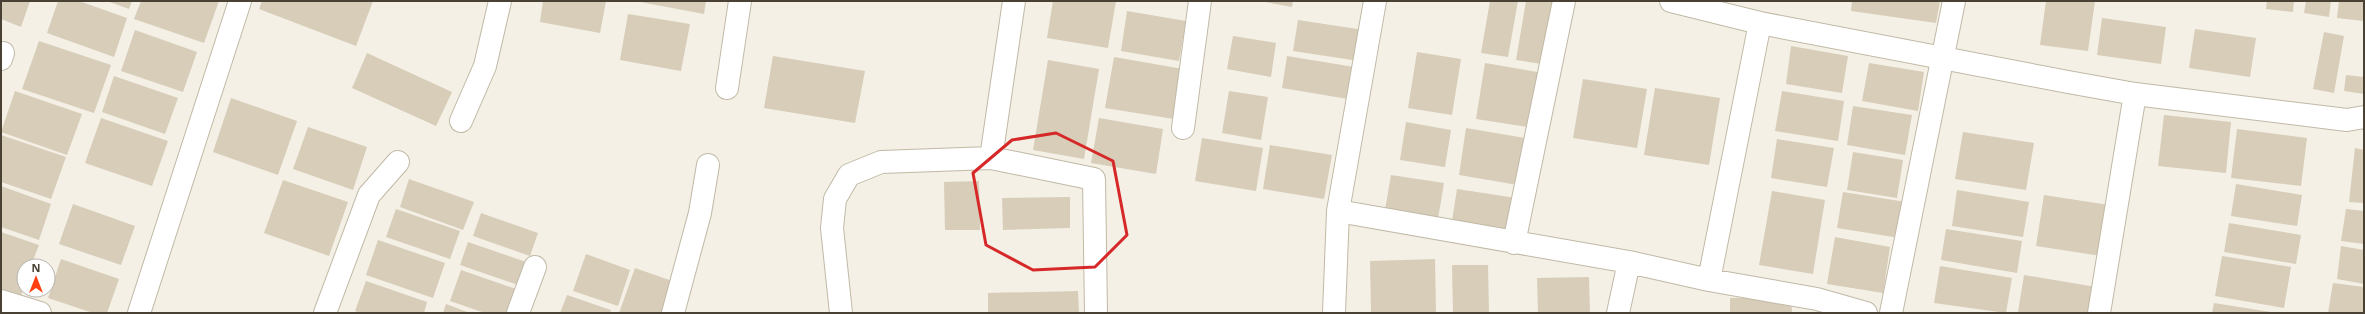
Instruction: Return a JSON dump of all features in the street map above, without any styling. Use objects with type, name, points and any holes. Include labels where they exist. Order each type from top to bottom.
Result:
[{"type":"street","points":[[139,313],[240,1]]},
{"type":"street","points":[[461,121],[486,66],[500,1]]},
{"type":"street","points":[[727,88],[740,1]]},
{"type":"street","points":[[991,158],[1014,1]]},
{"type":"street","points":[[1182,128],[1200,1]]},
{"type":"street","points":[[1334,313],[1338,210],[1375,1]]},
{"type":"street","points":[[1514,243],[1564,1]]},
{"type":"street","points":[[1671,1],[1760,23],[2135,94],[2347,120],[2364,116]]},
{"type":"street","points":[[1891,313],[1954,1]]},
{"type":"street","points":[[1709,280],[1760,23]]},
{"type":"street","points":[[2099,313],[2135,94]]},
{"type":"street","points":[[841,313],[832,228],[835,199],[849,175],[881,162],[991,158],[1094,179],[1096,313]]},
{"type":"street","points":[[325,313],[370,195],[398,162]]},
{"type":"street","points":[[673,313],[700,213],[708,165]]},
{"type":"street","points":[[1338,210],[1514,243],[1629,262],[1817,306],[1866,313]]},
{"type":"street","points":[[1618,313],[1629,262]]},
{"type":"street","points":[[518,313],[535,267]]},
{"type":"street","points":[[1,301],[40,313]]},
{"type":"highlighted area","points":[[1056,133],[1113,161],[1127,235],[1095,267],[1033,270],[986,245],[973,173],[1012,140]]},
{"type":"building","points":[[1,1],[30,1],[21,27],[1,19]]},
{"type":"building","points":[[58,1],[79,1],[127,18],[114,57],[47,33]]},
{"type":"building","points":[[107,1],[132,1],[129,9]]},
{"type":"building","points":[[141,1],[219,1],[204,43],[134,19]]},
{"type":"building","points":[[262,1],[373,1],[356,46],[259,9]]},
{"type":"building","points":[[543,1],[606,1],[600,33],[540,22]]},
{"type":"building","points":[[635,1],[706,1],[704,14]]},
{"type":"building","points":[[1053,1],[1116,1],[1108,48],[1047,38]]},
{"type":"building","points":[[1260,1],[1293,1],[1292,7]]},
{"type":"building","points":[[1490,1],[1518,1],[1508,57],[1481,53]]},
{"type":"building","points":[[1526,1],[1559,1],[1548,65],[1516,60]]},
{"type":"building","points":[[1852,1],[1940,1],[1936,23],[1851,11]]},
{"type":"building","points":[[2046,1],[2095,1],[2088,51],[2040,45]]},
{"type":"building","points":[[2267,1],[2294,1],[2293,12],[2266,9]]},
{"type":"building","points":[[2306,1],[2331,1],[2329,17],[2304,13]]},
{"type":"building","points":[[2339,1],[2364,1],[2364,21],[2337,18]]},
{"type":"building","points":[[1127,11],[1186,21],[1179,61],[1121,51]]},
{"type":"building","points":[[628,14],[690,24],[681,71],[620,60]]},
{"type":"building","points":[[2102,18],[2166,27],[2161,64],[2097,55]]},
{"type":"building","points":[[1298,20],[1364,30],[1359,61],[1293,51]]},
{"type":"building","points":[[2195,29],[2256,38],[2250,77],[2189,68]]},
{"type":"building","points":[[135,30],[197,52],[183,92],[121,71]]},
{"type":"building","points":[[2324,32],[2344,36],[2334,93],[2313,89]]},
{"type":"building","points":[[1233,36],[1276,43],[1271,77],[1227,69]]},
{"type":"building","points":[[39,41],[111,65],[94,113],[22,89]]},
{"type":"building","points":[[1791,46],[1848,56],[1842,93],[1786,84]]},
{"type":"building","points":[[1417,52],[1461,59],[1452,115],[1408,108]]},
{"type":"building","points":[[367,53],[452,92],[436,126],[352,88]]},
{"type":"building","points":[[773,56],[865,71],[855,123],[764,108]]},
{"type":"building","points":[[1287,56],[1354,67],[1348,99],[1282,88]]},
{"type":"building","points":[[1114,57],[1183,69],[1174,119],[1105,108]]},
{"type":"building","points":[[1048,60],[1099,69],[1084,159],[1033,150]]},
{"type":"building","points":[[1485,63],[1543,73],[1534,128],[1476,119]]},
{"type":"building","points":[[1869,63],[1924,72],[1918,111],[1862,101]]},
{"type":"building","points":[[2346,75],[2364,77],[2364,94],[2344,91]]},
{"type":"building","points":[[114,76],[178,98],[165,134],[102,112]]},
{"type":"building","points":[[1583,79],[1647,89],[1637,148],[1573,138]]},
{"type":"building","points":[[1655,88],[1720,98],[1709,165],[1644,155]]},
{"type":"building","points":[[15,91],[82,114],[67,155],[1,132]]},
{"type":"building","points":[[1229,91],[1268,97],[1261,140],[1222,133]]},
{"type":"building","points":[[1782,91],[1844,101],[1838,141],[1775,131]]},
{"type":"building","points":[[231,98],[297,121],[278,175],[213,152]]},
{"type":"building","points":[[1853,106],[1912,115],[1905,155],[1847,145]]},
{"type":"building","points":[[2164,115],[2231,122],[2226,173],[2158,166]]},
{"type":"building","points":[[101,118],[168,141],[152,186],[85,163]]},
{"type":"building","points":[[1099,118],[1163,129],[1156,174],[1091,163]]},
{"type":"building","points":[[1406,122],[1451,130],[1445,167],[1400,160]]},
{"type":"building","points":[[308,127],[367,147],[353,190],[293,169]]},
{"type":"building","points":[[1466,128],[1525,138],[1518,185],[1459,175]]},
{"type":"building","points":[[2237,129],[2307,138],[2301,186],[2231,178]]},
{"type":"building","points":[[1963,132],[2034,143],[2026,190],[1955,179]]},
{"type":"building","points":[[1,135],[66,157],[51,199],[1,182]]},
{"type":"building","points":[[1202,138],[1263,148],[1256,191],[1195,181]]},
{"type":"building","points":[[1777,139],[1834,148],[1827,187],[1771,178]]},
{"type":"building","points":[[1270,145],[1332,155],[1324,199],[1263,189]]},
{"type":"building","points":[[2355,148],[2364,150],[2364,203],[2349,202]]},
{"type":"building","points":[[1853,152],[1903,160],[1897,198],[1847,190]]},
{"type":"building","points":[[1391,175],[1444,183],[1438,219],[1385,210]]},
{"type":"building","points":[[409,179],[474,202],[463,230],[400,207]]},
{"type":"building","points":[[283,180],[348,202],[329,256],[264,233]]},
{"type":"building","points":[[979,181],[980,230],[945,230],[944,182]]},
{"type":"building","points":[[2236,184],[2302,195],[2297,226],[2231,216]]},
{"type":"building","points":[[1,186],[51,204],[39,240],[1,227]]},
{"type":"building","points":[[1457,189],[1516,198],[1510,237],[1451,227]]},
{"type":"building","points":[[1957,190],[2029,202],[2023,237],[1952,226]]},
{"type":"building","points":[[1772,191],[1825,200],[1813,274],[1759,265]]},
{"type":"building","points":[[1843,192],[1906,202],[1900,238],[1837,228]]},
{"type":"building","points":[[2044,195],[2109,205],[2101,256],[2036,246]]},
{"type":"building","points":[[1070,197],[1070,228],[1003,230],[1002,198]]},
{"type":"building","points":[[73,204],[135,226],[121,265],[59,244]]},
{"type":"building","points":[[396,209],[460,231],[450,259],[386,237]]},
{"type":"building","points":[[2346,209],[2364,211],[2364,244],[2341,241]]},
{"type":"building","points":[[481,213],[538,233],[530,256],[473,236]]},
{"type":"building","points":[[2229,223],[2301,235],[2296,264],[2224,252]]},
{"type":"building","points":[[1946,229],[2022,241],[2017,273],[1941,260]]},
{"type":"building","points":[[1,232],[39,245],[34,258],[16,258],[16,298],[1,292]]},
{"type":"building","points":[[1835,237],[1890,247],[1883,293],[1827,284]]},
{"type":"building","points":[[378,240],[445,263],[433,298],[366,275]]},
{"type":"building","points":[[468,242],[526,262],[518,285],[460,265]]},
{"type":"building","points":[[2341,246],[2364,250],[2364,284],[2337,279]]},
{"type":"building","points":[[586,254],[630,270],[618,306],[573,291]]},
{"type":"building","points":[[2222,256],[2291,267],[2284,308],[2215,296]]},
{"type":"building","points":[[61,259],[119,279],[107,313],[93,313],[48,298],[56,298],[56,274]]},
{"type":"building","points":[[1435,259],[1436,313],[1371,313],[1370,261]]},
{"type":"building","points":[[1452,265],[1488,265],[1489,313],[1453,313]]},
{"type":"building","points":[[1940,266],[2012,278],[2006,313],[1934,303]]},
{"type":"building","points":[[635,268],[675,282],[664,313],[619,313]]},
{"type":"building","points":[[461,270],[519,290],[511,313],[485,313],[450,301]]},
{"type":"building","points":[[2024,275],[2096,287],[2092,313],[2018,312]]},
{"type":"building","points":[[1589,277],[1590,313],[1538,313],[1537,278]]},
{"type":"building","points":[[366,281],[427,302],[424,313],[360,313],[355,311]]},
{"type":"building","points":[[2333,283],[2364,287],[2364,313],[2328,313]]},
{"type":"building","points":[[1078,291],[1079,313],[988,313],[988,293]]},
{"type":"building","points":[[567,295],[611,310],[610,313],[560,313]]},
{"type":"building","points":[[1791,297],[1792,313],[1730,313],[1730,298]]},
{"type":"building","points":[[2214,303],[2271,312],[2271,313],[2212,313]]},
{"type":"building","points":[[446,304],[470,313],[443,313]]}]
